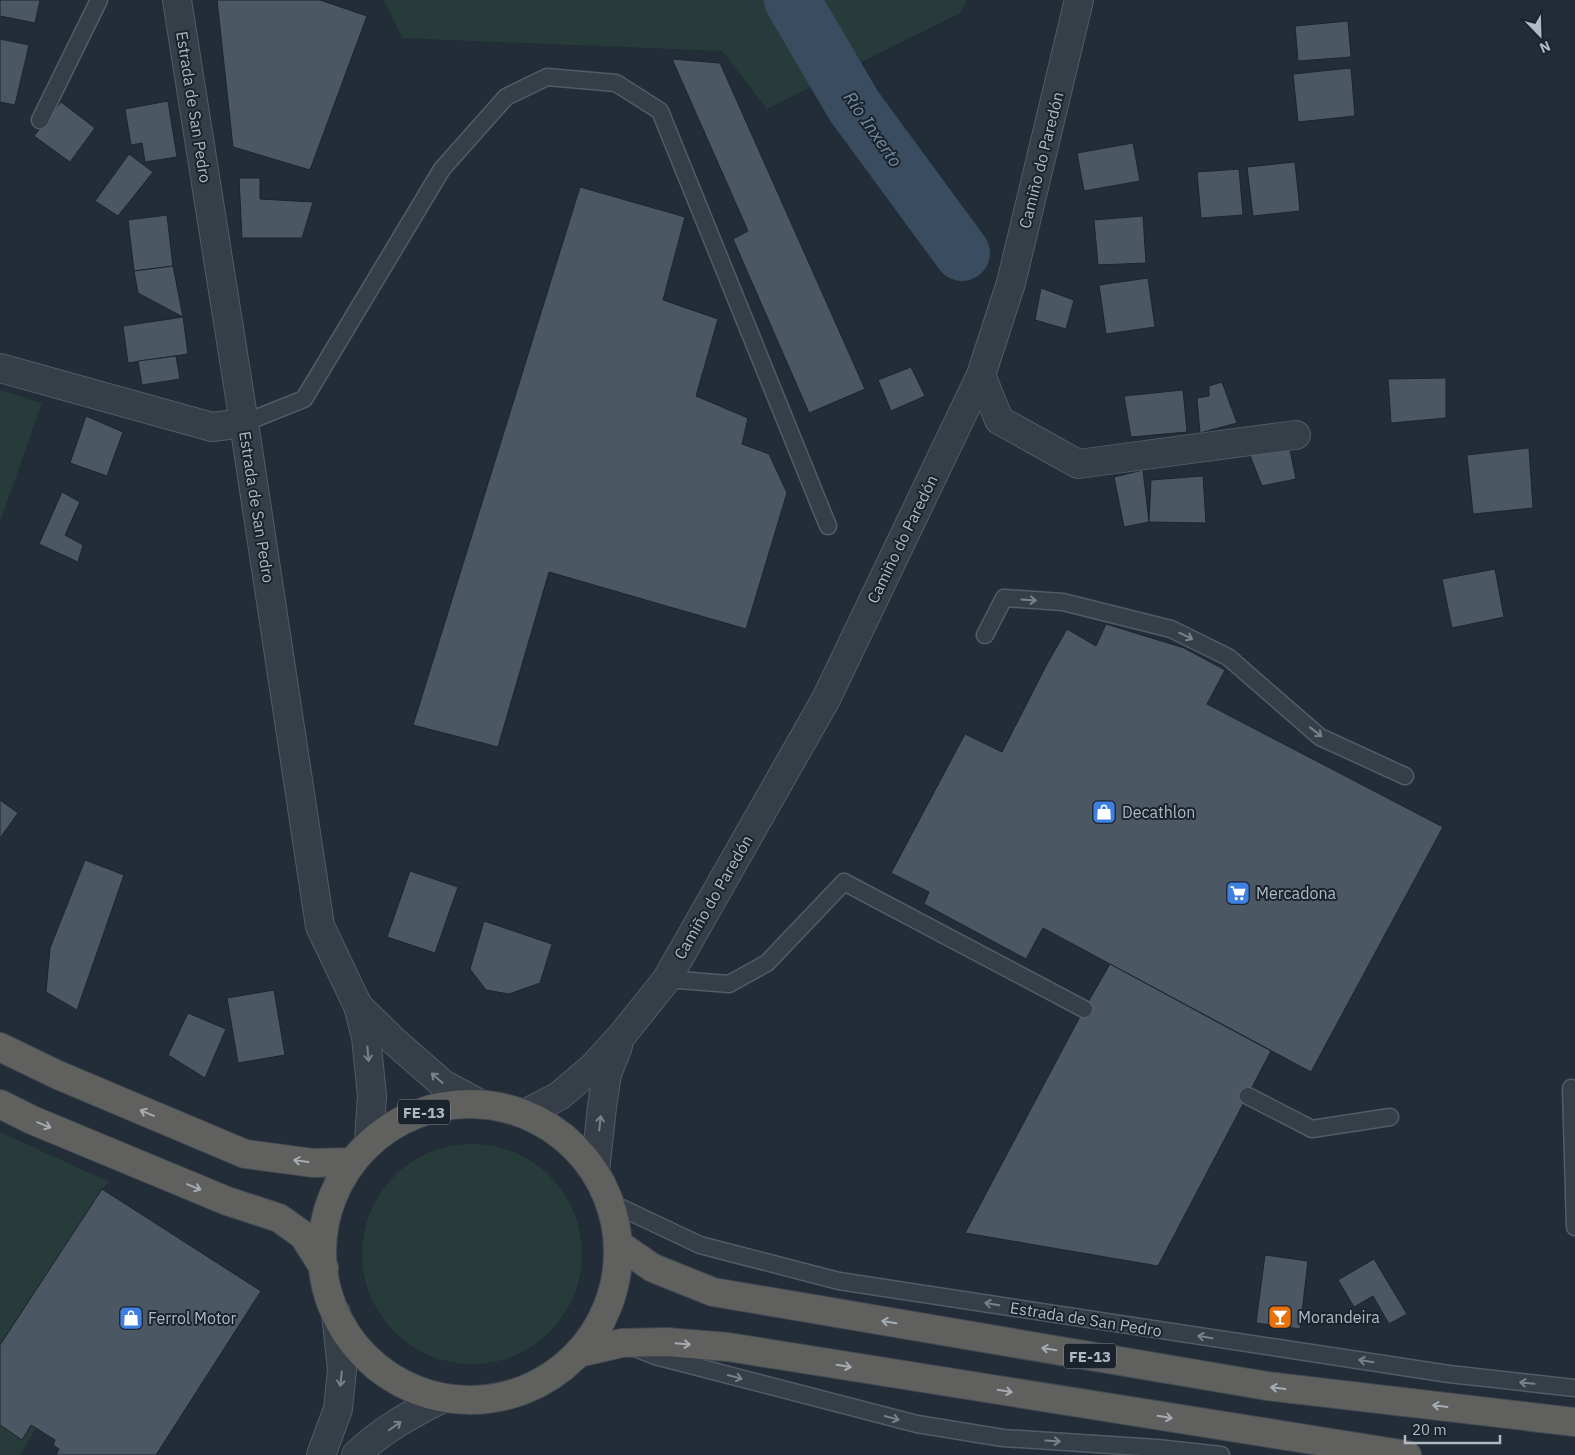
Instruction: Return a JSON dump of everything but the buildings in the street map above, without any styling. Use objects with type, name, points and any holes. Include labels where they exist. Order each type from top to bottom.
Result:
[{"type":"highway","points":[[0,1047],[58,1075],[245,1154],[313,1163],[350,1162]]},
{"type":"highway","name":"FE-13","points":[[478,1103],[502,1105],[528,1112],[574,1142],[595,1171],[609,1202],[618,1244],[614,1289],[602,1319],[583,1352],[564,1369],[524,1391],[480,1402],[441,1399],[396,1382],[377,1369],[343,1331],[336,1313],[324,1268],[323,1234],[330,1203],[350,1162],[369,1141],[410,1117],[443,1106],[478,1103]]},
{"type":"highway","name":"FE-13","points":[[0,1104],[32,1120],[210,1193],[279,1218],[304,1235],[324,1268]]},
{"type":"highway","name":"FE-13","points":[[618,1244],[654,1268],[713,1292],[1268,1386],[1575,1422]]},
{"type":"highway","name":"FE-13","points":[[583,1352],[622,1343],[666,1342],[728,1347],[1407,1455]]},
{"type":"street","name":"Estrada de San Pedro","points":[[177,0],[244,423],[320,926],[358,1006]]},
{"type":"street","name":"Camiño do Paredón","points":[[623,1034],[667,979],[826,699],[980,375],[1012,283],[1079,0]]},
{"type":"street","points":[[0,368],[212,427],[244,423]]},
{"type":"street","points":[[980,375],[999,420],[1078,464],[1296,435]]},
{"type":"street","points":[[358,1006],[443,1084],[478,1103]]},
{"type":"street","points":[[358,1006],[366,1037],[372,1096],[369,1141]]},
{"type":"street","points":[[528,1112],[559,1096],[592,1068],[623,1034]]},
{"type":"street","points":[[595,1171],[607,1074],[623,1034]]},
{"type":"street","points":[[322,1455],[338,1409],[342,1370],[336,1313]]},
{"type":"street","points":[[356,1455],[412,1414],[441,1399]]},
{"type":"lane","points":[[40,120],[99,0]]},
{"type":"lane","points":[[244,423],[304,399],[442,169],[506,97],[547,76],[616,83],[660,111],[828,526]]},
{"type":"lane","points":[[985,635],[1004,598],[1063,602],[1171,629],[1228,657],[1320,737],[1405,776]]},
{"type":"lane","points":[[667,979],[729,984],[767,964],[844,882],[1084,1009]]},
{"type":"lane","points":[[1571,1088],[1575,1227]]},
{"type":"lane","points":[[1248,1096],[1312,1129],[1390,1117]]},
{"type":"lane","name":"Estrada de San Pedro","points":[[609,1202],[700,1245],[840,1281],[1448,1374],[1575,1388]]},
{"type":"lane","points":[[622,1343],[655,1356],[917,1424],[1003,1438],[1156,1448],[1221,1455]]},
{"type":"green space","points":[[384,0],[967,0],[960,13],[767,109],[722,51],[402,38]]},
{"type":"green space","points":[[0,390],[42,403],[0,522]]},
{"type":"green space","points":[[0,1132],[109,1182],[102,1189],[0,1345]]},
{"type":"green space","points":[[472,1144],[493,1146],[514,1152],[550,1176],[574,1212],[580,1233],[582,1254],[580,1275],[574,1296],[550,1332],[514,1356],[493,1362],[472,1364],[451,1362],[430,1356],[394,1332],[370,1296],[364,1275],[362,1254],[364,1233],[370,1212],[394,1176],[430,1152],[451,1146]]},
{"type":"green space","points":[[0,1425],[22,1439],[31,1425],[36,1428],[20,1455],[0,1455]]},
{"type":"waterway","name":"Río Inxerto","points":[[792,0],[854,106],[962,253]]},
{"type":"place","name":"Decathlon","points":[[1104,812]]},
{"type":"place","name":"Mercadona","points":[[1238,893]]},
{"type":"place","name":"Morandeira","points":[[1280,1317]]},
{"type":"place","name":"Ferrol Motor","points":[[131,1318]]}]
